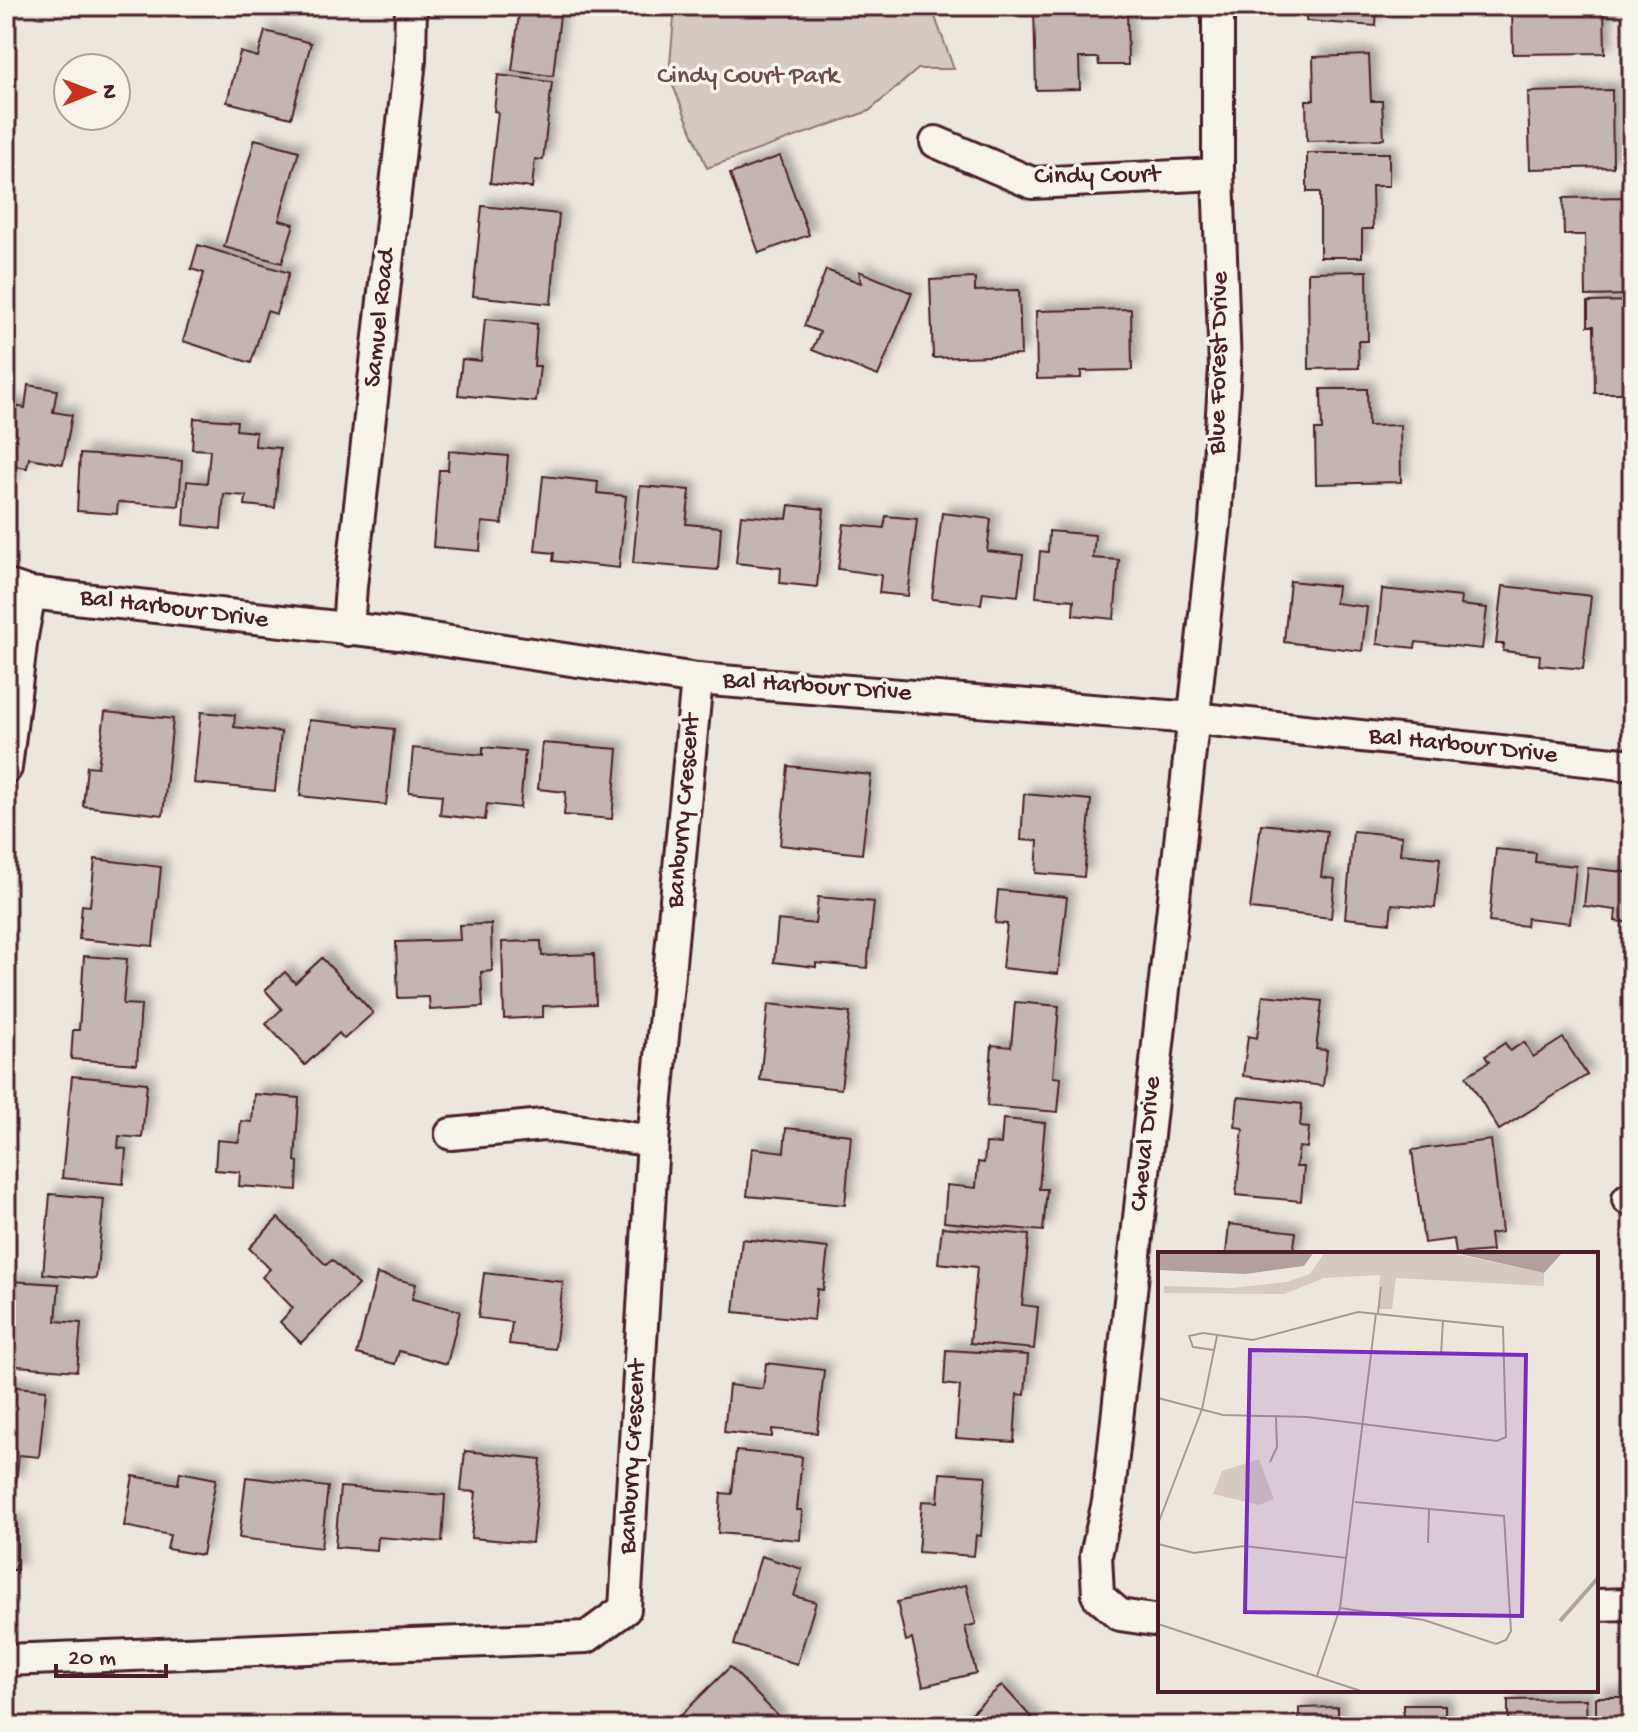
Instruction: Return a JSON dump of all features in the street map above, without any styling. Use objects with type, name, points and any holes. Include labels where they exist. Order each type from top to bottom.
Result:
[{"type":"street","name":"Samuel Road","points":[[348,630],[410,60],[411,6]]},
{"type":"street","name":"Blue Forest Drive","points":[[1193,718],[1215,522],[1225,367],[1218,174],[1218,6]]},
{"type":"street","name":"Cindy Court","points":[[936,142],[1032,183],[1218,174]]},
{"type":"street","name":"Bal Harbour Drive","points":[[18,589],[399,634],[697,679],[1193,718],[1632,765]]},
{"type":"street","points":[[6,768],[22,636],[18,589]]},
{"type":"street","name":"Banburry Crescent","points":[[6,1660],[587,1637],[625,1609],[653,1141],[697,679]]},
{"type":"street","name":"Cheval Drive","points":[[1158,1621],[1120,1615],[1098,1596],[1096,1555],[1108,1502],[1193,718]]},
{"type":"street","points":[[451,1134],[543,1125],[653,1141]]},
{"type":"street","points":[[1598,1605],[1632,1604]]},
{"type":"green space","name":"Cindy Court Park","points":[[675,6],[931,6],[954,69],[918,69],[869,111],[707,168],[669,76]]},
{"type":"building","points":[[520,6],[561,6],[553,76],[512,71]]},
{"type":"building","points":[[979,6],[1016,6],[1016,10],[979,11]]},
{"type":"building","points":[[1127,6],[1128,65],[1099,65],[1098,58],[1079,58],[1080,89],[1036,90],[1034,7]]},
{"type":"building","points":[[1307,6],[1377,6],[1376,26],[1306,21]]},
{"type":"building","points":[[1512,6],[1604,6],[1605,53],[1513,54]]},
{"type":"building","points":[[265,31],[311,43],[291,118],[227,102],[240,52],[258,57]]},
{"type":"building","points":[[1369,55],[1371,101],[1382,101],[1384,139],[1307,141],[1306,100],[1314,100],[1313,57]]},
{"type":"building","points":[[498,75],[552,82],[543,160],[535,159],[532,188],[490,183],[498,112],[494,111]]},
{"type":"building","points":[[1612,90],[1613,167],[1530,169],[1528,92]]},
{"type":"building","points":[[255,139],[299,151],[279,220],[294,224],[282,263],[224,247]]},
{"type":"building","points":[[1307,153],[1389,153],[1389,186],[1372,186],[1373,229],[1362,229],[1362,257],[1320,257],[1320,192],[1307,192]]},
{"type":"building","points":[[780,156],[809,235],[759,253],[730,174]]},
{"type":"building","points":[[1632,197],[1632,295],[1586,296],[1585,235],[1564,235],[1563,198]]},
{"type":"building","points":[[482,206],[559,214],[551,304],[473,296]]},
{"type":"building","points":[[198,245],[289,273],[276,314],[267,311],[251,363],[183,341],[204,273],[191,269]]},
{"type":"building","points":[[826,270],[861,283],[859,271],[912,293],[878,376],[812,350],[820,332],[804,326]]},
{"type":"building","points":[[1367,271],[1368,341],[1358,341],[1359,368],[1309,369],[1308,272]]},
{"type":"building","points":[[975,278],[975,291],[1019,290],[1021,355],[933,358],[930,280]]},
{"type":"building","points":[[1632,301],[1632,393],[1595,393],[1594,326],[1588,326],[1588,302]]},
{"type":"building","points":[[1131,309],[1132,370],[1081,371],[1081,378],[1037,379],[1036,311]]},
{"type":"building","points":[[485,319],[537,324],[534,366],[540,366],[536,402],[458,395],[462,359],[481,361]]},
{"type":"building","points":[[28,385],[57,390],[53,412],[72,415],[63,464],[29,458],[27,468],[14,466],[10,488],[6,487],[6,404],[25,408]]},
{"type":"building","points":[[1321,389],[1367,389],[1368,426],[1400,425],[1401,482],[1316,484],[1315,430],[1322,430]]},
{"type":"building","points":[[194,418],[237,421],[236,430],[256,432],[255,446],[280,448],[275,508],[245,505],[246,496],[224,494],[221,529],[184,525],[187,481],[207,483],[210,450],[192,449]]},
{"type":"building","points":[[449,451],[508,456],[502,524],[482,522],[480,551],[433,547],[439,470],[448,470]]},
{"type":"building","points":[[80,454],[182,461],[179,506],[118,502],[117,514],[77,511]]},
{"type":"building","points":[[543,476],[598,482],[597,493],[626,496],[619,568],[553,561],[554,553],[535,551]]},
{"type":"building","points":[[640,486],[690,490],[686,524],[721,527],[718,570],[633,563]]},
{"type":"building","points":[[789,505],[824,509],[817,587],[780,583],[781,568],[736,563],[741,515],[787,519]]},
{"type":"building","points":[[942,513],[991,519],[987,551],[1023,555],[1018,596],[983,592],[981,604],[932,599]]},
{"type":"building","points":[[886,516],[917,519],[908,596],[879,593],[881,575],[838,569],[844,524],[884,528]]},
{"type":"building","points":[[1049,531],[1095,535],[1093,558],[1119,560],[1114,619],[1073,615],[1074,600],[1036,597],[1040,551],[1048,552]]},
{"type":"building","points":[[1290,581],[1337,586],[1335,603],[1367,607],[1362,651],[1284,642]]},
{"type":"building","points":[[1503,586],[1591,596],[1583,669],[1539,665],[1540,655],[1503,651],[1504,644],[1496,644]]},
{"type":"building","points":[[1382,589],[1461,597],[1460,605],[1487,608],[1482,649],[1416,642],[1415,648],[1377,644]]},
{"type":"building","points":[[105,712],[173,719],[163,815],[83,806],[87,766],[98,767]]},
{"type":"building","points":[[201,712],[235,715],[234,727],[281,732],[275,791],[194,783]]},
{"type":"building","points":[[309,720],[394,729],[386,805],[300,796]]},
{"type":"building","points":[[542,743],[618,749],[612,819],[564,815],[566,792],[538,789]]},
{"type":"building","points":[[483,747],[525,751],[520,808],[487,804],[485,820],[440,815],[442,795],[409,792],[413,748],[483,755]]},
{"type":"building","points":[[788,766],[871,775],[862,854],[780,845]]},
{"type":"building","points":[[1024,794],[1091,800],[1084,877],[1036,873],[1038,841],[1021,840]]},
{"type":"building","points":[[1261,824],[1327,831],[1321,877],[1335,879],[1331,918],[1250,909]]},
{"type":"building","points":[[1353,831],[1402,836],[1400,854],[1440,858],[1435,908],[1392,904],[1390,923],[1345,918]]},
{"type":"building","points":[[1496,849],[1536,853],[1535,862],[1576,866],[1570,923],[1527,918],[1526,926],[1489,922]]},
{"type":"building","points":[[95,859],[161,867],[153,946],[79,939],[82,905],[90,906]]},
{"type":"building","points":[[1588,868],[1632,873],[1632,923],[1615,921],[1616,910],[1584,906]]},
{"type":"building","points":[[998,890],[1067,897],[1058,974],[1002,968],[1007,924],[995,923]]},
{"type":"building","points":[[818,897],[874,902],[867,968],[774,962],[778,920],[815,924]]},
{"type":"building","points":[[491,924],[492,971],[481,972],[483,1007],[430,1010],[429,997],[398,998],[396,942],[460,940],[459,925]]},
{"type":"building","points":[[541,941],[542,956],[594,954],[596,1004],[543,1006],[543,1017],[504,1019],[502,942]]},
{"type":"building","points":[[84,956],[127,959],[123,1004],[141,1005],[137,1064],[71,1059],[73,1030],[79,1030]]},
{"type":"building","points":[[322,958],[373,1013],[344,1039],[339,1033],[305,1065],[266,1024],[282,1009],[265,990],[285,972],[295,983]]},
{"type":"building","points":[[1263,995],[1322,1001],[1316,1049],[1327,1050],[1323,1086],[1243,1076],[1248,1036],[1257,1038]]},
{"type":"building","points":[[1015,1002],[1059,1006],[1053,1077],[1061,1078],[1058,1112],[987,1106],[992,1045],[1011,1047]]},
{"type":"building","points":[[768,1004],[850,1013],[841,1089],[760,1080]]},
{"type":"building","points":[[1563,1038],[1587,1075],[1499,1130],[1466,1076],[1489,1062],[1485,1056],[1505,1043],[1510,1051],[1524,1042],[1533,1057]]},
{"type":"building","points":[[72,1076],[147,1083],[142,1138],[119,1136],[118,1148],[126,1149],[123,1184],[62,1178]]},
{"type":"building","points":[[254,1094],[299,1098],[295,1161],[298,1162],[297,1190],[239,1186],[240,1172],[215,1170],[217,1140],[239,1142],[241,1121],[252,1122]]},
{"type":"building","points":[[1238,1097],[1302,1104],[1300,1127],[1309,1128],[1307,1148],[1299,1147],[1296,1167],[1304,1167],[1301,1201],[1236,1195],[1243,1128],[1235,1127]]},
{"type":"building","points":[[1003,1119],[1045,1123],[1039,1189],[1047,1189],[1043,1231],[944,1222],[947,1185],[976,1188],[978,1162],[984,1163],[986,1143],[1001,1144]]},
{"type":"building","points":[[786,1128],[851,1135],[845,1205],[747,1196],[752,1148],[784,1152]]},
{"type":"building","points":[[1491,1140],[1502,1232],[1490,1234],[1492,1251],[1456,1252],[1454,1239],[1424,1243],[1412,1150]]},
{"type":"building","points":[[50,1194],[104,1199],[96,1279],[43,1274]]},
{"type":"building","points":[[278,1218],[326,1265],[332,1260],[358,1285],[301,1343],[280,1322],[293,1308],[262,1277],[270,1269],[249,1248]]},
{"type":"building","points":[[1229,1224],[1296,1232],[1293,1252],[1226,1252]]},
{"type":"building","points":[[942,1227],[1029,1235],[1022,1305],[1038,1307],[1034,1349],[970,1343],[977,1267],[938,1263]]},
{"type":"building","points":[[742,1239],[828,1248],[823,1290],[817,1289],[814,1320],[734,1312]]},
{"type":"building","points":[[484,1273],[563,1282],[555,1349],[509,1344],[512,1322],[478,1318]]},
{"type":"building","points":[[377,1274],[416,1284],[412,1299],[460,1311],[447,1364],[399,1351],[395,1364],[357,1354]]},
{"type":"building","points":[[9,1281],[59,1284],[56,1321],[81,1323],[77,1371],[6,1365]]},
{"type":"building","points":[[946,1350],[1028,1355],[1025,1395],[1017,1394],[1014,1442],[956,1438],[960,1386],[944,1384]]},
{"type":"building","points":[[766,1363],[824,1370],[817,1433],[772,1429],[772,1437],[724,1432],[729,1385],[763,1389]]},
{"type":"building","points":[[6,1386],[46,1390],[39,1457],[19,1455],[16,1482],[6,1481]]},
{"type":"building","points":[[465,1451],[541,1459],[532,1543],[471,1538],[476,1492],[461,1491]]},
{"type":"building","points":[[736,1451],[802,1457],[797,1510],[802,1510],[800,1540],[718,1533],[721,1493],[732,1494]]},
{"type":"building","points":[[180,1472],[216,1479],[202,1555],[167,1549],[170,1535],[124,1526],[133,1476],[178,1484]]},
{"type":"building","points":[[940,1473],[986,1476],[981,1536],[976,1535],[974,1556],[918,1552],[922,1501],[938,1502]]},
{"type":"building","points":[[246,1477],[328,1487],[321,1548],[239,1538]]},
{"type":"building","points":[[340,1487],[445,1495],[442,1542],[378,1537],[377,1550],[335,1547]]},
{"type":"building","points":[[17,1522],[17,1570],[6,1570],[6,1523]]},
{"type":"building","points":[[761,1556],[802,1569],[794,1596],[816,1602],[797,1664],[734,1645]]},
{"type":"building","points":[[966,1585],[976,1624],[965,1627],[976,1673],[923,1686],[912,1639],[906,1641],[897,1602]]},
{"type":"building","points":[[730,1667],[780,1718],[772,1726],[678,1726],[674,1722]]},
{"type":"building","points":[[1002,1685],[1039,1726],[958,1725]]},
{"type":"building","points":[[1596,1697],[1632,1697],[1632,1726],[1596,1726]]},
{"type":"building","points":[[1586,1699],[1587,1726],[1508,1726],[1508,1700]]},
{"type":"building","points":[[1403,1705],[1445,1705],[1445,1726],[1403,1726]]},
{"type":"building","points":[[1338,1707],[1338,1725],[1381,1726],[1299,1726],[1299,1708]]}]
